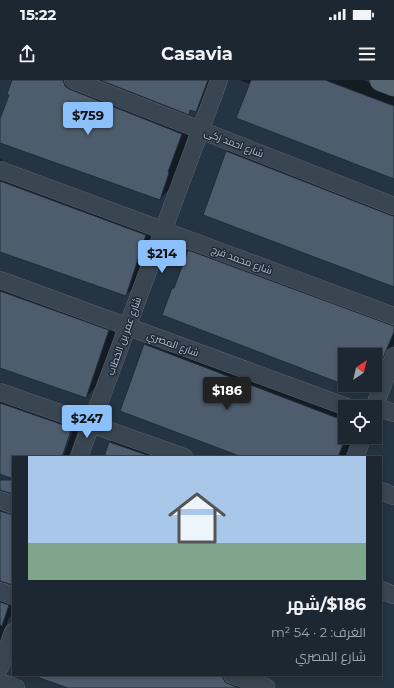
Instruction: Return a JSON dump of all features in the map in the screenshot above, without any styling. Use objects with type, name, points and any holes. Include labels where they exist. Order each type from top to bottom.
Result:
[{"type":"main road","points":[[381,80],[394,85]]},
{"type":"street","name":"شارع احمد زكى","points":[[73,80],[394,206]]},
{"type":"street","name":"شارع عمر بن الخطاب","points":[[78,456],[219,80]]},
{"type":"street","name":"شارع محمد فرج","points":[[0,170],[394,316]]},
{"type":"street","name":"شارع المصري","points":[[0,280],[338,404]]},
{"type":"street","points":[[377,400],[394,356]]},
{"type":"street","points":[[0,392],[181,456]]},
{"type":"street","points":[[382,409],[394,413]]},
{"type":"street","points":[[355,456],[360,444]]},
{"type":"street","points":[[382,491],[394,496]]},
{"type":"street","points":[[0,500],[12,504]]},
{"type":"street","points":[[382,590],[394,595]]},
{"type":"street","points":[[0,591],[12,596]]},
{"type":"street","points":[[0,667],[12,635]]},
{"type":"street","points":[[236,676],[268,683]]},
{"type":"street","points":[[0,682],[16,688]]},
{"type":"building","points":[[12,80],[63,80],[65,86],[69,89],[182,134],[168,172],[169,173],[160,200],[0,143],[0,119],[9,95],[7,94]]},
{"type":"building","points":[[100,80],[208,80],[196,112],[190,110],[189,115]]},
{"type":"building","points":[[251,80],[325,80],[394,106],[394,179],[236,118]]},
{"type":"building","points":[[226,151],[394,216],[394,287],[203,215]]},
{"type":"building","points":[[0,181],[146,235],[126,296],[0,252]]},
{"type":"building","points":[[188,250],[394,326],[394,332],[382,360],[382,348],[338,348],[338,382],[162,315],[172,288],[174,288]]},
{"type":"building","points":[[0,291],[109,330],[86,398],[0,368]]},
{"type":"building","points":[[144,344],[338,418],[338,444],[343,444],[338,456],[239,456],[120,411]]},
{"type":"building","points":[[0,403],[72,428],[62,456],[12,456],[12,479],[0,474]]},
{"type":"building","points":[[109,442],[147,455],[147,456],[104,456]]},
{"type":"building","points":[[0,480],[12,480],[12,494],[0,490]]},
{"type":"building","points":[[0,511],[12,515],[12,585],[0,581]]},
{"type":"building","points":[[0,602],[9,605],[2,626],[0,625]]},
{"type":"building","points":[[222,676],[225,682],[239,688],[68,688],[37,677]]}]
